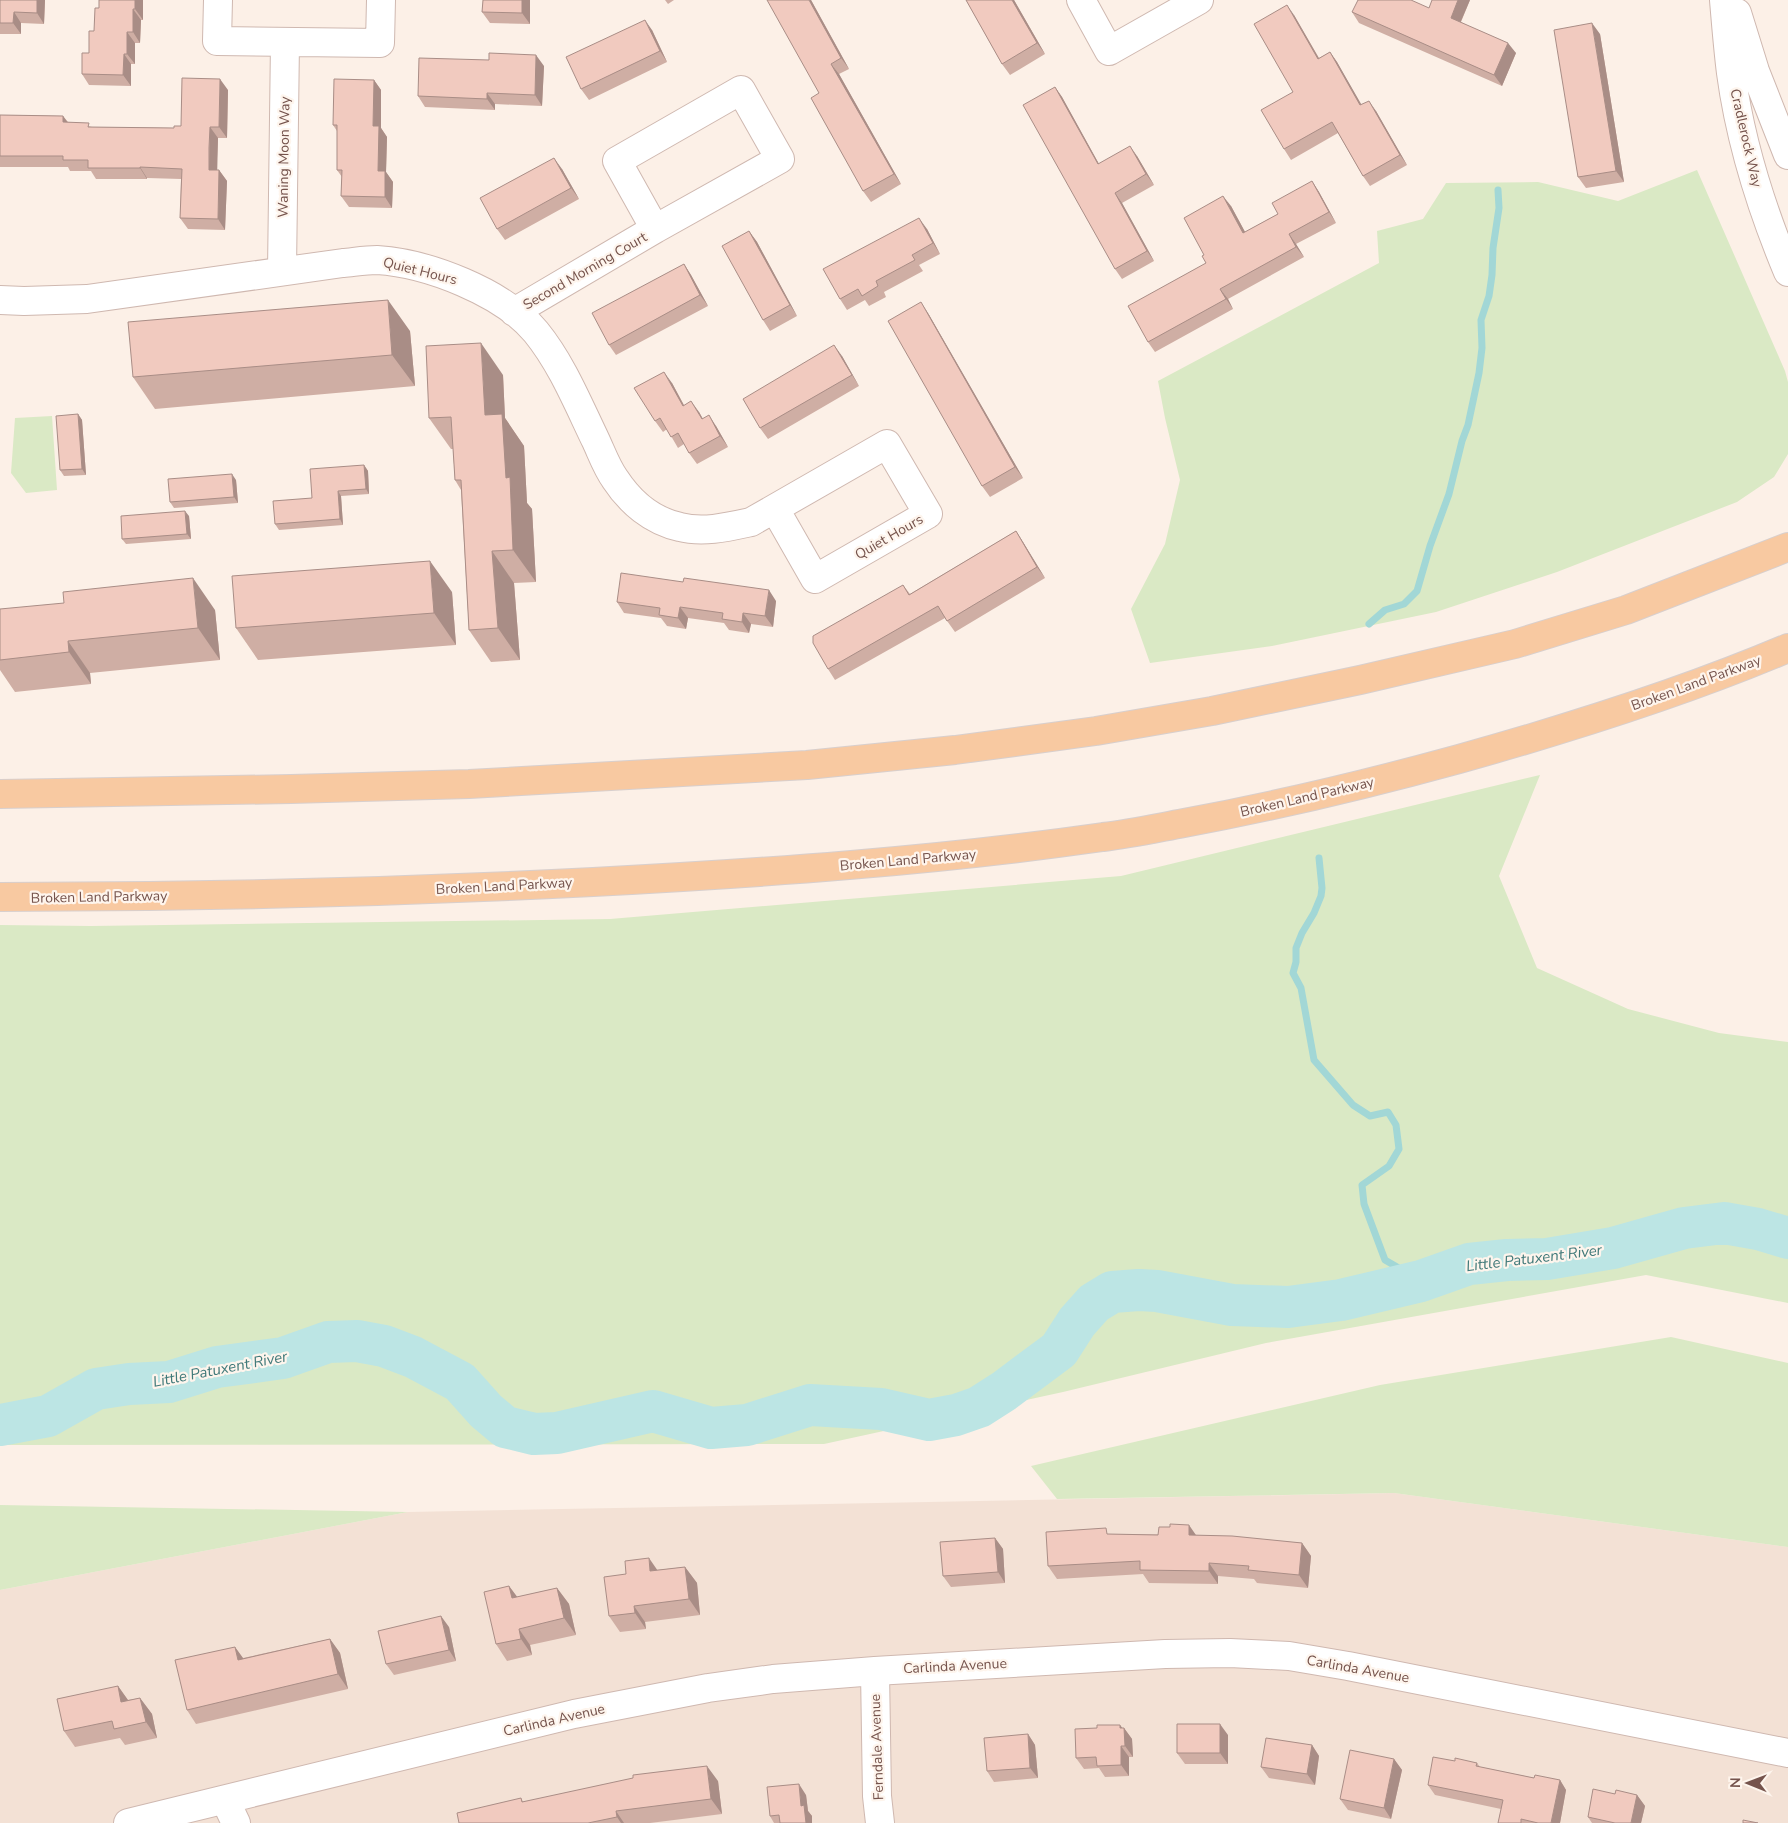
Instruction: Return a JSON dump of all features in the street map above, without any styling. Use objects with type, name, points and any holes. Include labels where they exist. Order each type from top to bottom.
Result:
[{"type":"main road","points":[[0,794],[459,784],[653,774],[807,765],[955,750],[1086,732],[1212,711],[1342,684],[1515,644],[1626,610],[1788,547]]},
{"type":"main road","name":"Broken Land Parkway","points":[[0,897],[308,894],[462,889],[632,880],[811,869],[958,856],[1108,837],[1233,814],[1399,776],[1531,739],[1653,700],[1788,648]]},
{"type":"street","points":[[218,0],[217,41],[380,43],[381,0]]},
{"type":"street","points":[[1081,0],[1109,51],[1199,0]]},
{"type":"street","name":"Cradlerock Way","points":[[1724,0],[1732,74],[1750,162],[1773,235],[1788,272]]},
{"type":"street","name":"Cradlerock Way","points":[[1733,0],[1755,71],[1788,155]]},
{"type":"street","name":"Waning Moon Way","points":[[282,271],[286,42]]},
{"type":"street","name":"Second Morning Court","points":[[514,312],[655,229],[780,159],[741,90],[617,161],[655,229]]},
{"type":"street","name":"Quiet Hours","points":[[0,300],[24,302],[88,299],[282,271],[376,260],[404,264],[462,281],[486,293],[514,312],[535,330],[567,381],[614,478],[632,500],[655,518],[680,527],[702,530],[727,528],[751,522],[775,508],[887,444],[928,514],[815,579],[775,508]]},
{"type":"street","name":"Carlinda Avenue","points":[[128,1823],[230,1812],[574,1714],[708,1688],[874,1671],[1164,1654],[1230,1653],[1289,1656],[1788,1753]]},
{"type":"street","name":"Ferndale Avenue","points":[[874,1671],[880,1823]]},
{"type":"shaded area","points":[[1394,1493],[1788,1547],[1788,1823],[0,1823],[0,1590],[408,1512]]},
{"type":"green space","points":[[1697,170],[1785,371],[1788,382],[1788,454],[1774,477],[1737,502],[1557,572],[1436,612],[1272,646],[1150,663],[1131,609],[1165,544],[1180,480],[1158,381],[1379,263],[1377,231],[1423,219],[1446,183],[1538,182],[1618,201]]},
{"type":"green space","points":[[52,416],[57,490],[26,493],[11,473],[15,418]]},
{"type":"green space","points":[[1540,775],[1499,876],[1537,968],[1628,1009],[1719,1033],[1788,1042],[1788,1303],[1646,1275],[1266,1343],[1063,1392],[824,1444],[0,1445],[0,925],[91,926],[610,919],[1121,876]]},
{"type":"green space","points":[[1671,1337],[1788,1363],[1788,1547],[1394,1493],[1057,1499],[1031,1466],[1380,1385]]},
{"type":"green space","points":[[0,1505],[408,1512],[0,1590]]},
{"type":"building","points":[[0,0],[37,0],[37,13],[14,12],[13,23],[0,23]]},
{"type":"building","points":[[99,0],[135,0],[133,32],[127,32],[127,54],[124,54],[123,75],[82,74],[82,53],[89,53],[89,31],[94,31],[95,8],[99,8]]},
{"type":"building","points":[[483,0],[522,0],[522,13],[482,12]]},
{"type":"building","points":[[767,0],[809,0],[841,58],[831,64],[894,174],[863,191],[811,98],[819,93]]},
{"type":"building","points":[[966,0],[1012,0],[1037,43],[1002,64]]},
{"type":"building","points":[[1358,0],[1411,0],[1429,8],[1432,0],[1458,0],[1451,18],[1508,43],[1494,75],[1352,12]]},
{"type":"building","points":[[1287,5],[1318,59],[1330,52],[1360,105],[1369,101],[1400,155],[1363,176],[1332,122],[1284,149],[1261,110],[1293,92],[1254,24]]},
{"type":"building","points":[[645,20],[660,51],[581,89],[566,57]]},
{"type":"building","points":[[1592,23],[1616,171],[1578,177],[1554,30]]},
{"type":"building","points":[[489,53],[536,55],[535,95],[487,93],[487,99],[418,96],[419,58],[489,60]]},
{"type":"building","points":[[182,78],[220,79],[219,127],[210,127],[209,148],[209,170],[219,170],[218,219],[180,218],[182,169],[140,167],[88,168],[88,160],[63,160],[63,156],[0,156],[0,115],[63,116],[63,122],[89,123],[88,127],[174,128],[174,126],[181,126]]},
{"type":"building","points":[[334,79],[374,80],[373,126],[379,126],[378,171],[385,171],[385,197],[341,196],[342,170],[337,170],[337,125],[333,125]]},
{"type":"building","points":[[1055,87],[1098,164],[1130,146],[1146,174],[1115,193],[1147,251],[1115,269],[1023,105]]},
{"type":"building","points":[[554,158],[571,188],[497,229],[480,198]]},
{"type":"building","points":[[1312,181],[1329,212],[1289,234],[1296,247],[1220,289],[1226,299],[1148,342],[1128,306],[1206,263],[1202,256],[1204,255],[1184,218],[1223,196],[1243,233],[1278,214],[1272,203]]},
{"type":"building","points":[[919,218],[933,243],[912,255],[915,260],[876,281],[878,286],[862,296],[858,289],[840,299],[823,269]]},
{"type":"building","points":[[749,231],[790,305],[763,320],[722,246]]},
{"type":"building","points":[[684,264],[700,295],[609,345],[592,313]]},
{"type":"building","points":[[388,300],[392,355],[133,377],[128,322]]},
{"type":"building","points":[[921,302],[1015,467],[982,486],[888,321]]},
{"type":"building","points":[[481,343],[485,415],[502,414],[506,478],[510,477],[513,550],[492,551],[498,628],[469,630],[461,480],[455,480],[451,417],[429,418],[426,346]]},
{"type":"building","points":[[834,345],[852,375],[760,428],[743,399]]},
{"type":"building","points":[[664,372],[683,406],[691,401],[702,419],[709,415],[720,436],[689,453],[678,433],[671,437],[660,418],[655,421],[634,388]]},
{"type":"building","points":[[78,414],[82,469],[60,470],[56,416]]},
{"type":"building","points":[[364,465],[366,489],[338,491],[340,519],[275,524],[273,501],[312,498],[310,469]]},
{"type":"building","points":[[232,474],[234,497],[170,502],[168,479]]},
{"type":"building","points":[[185,511],[187,534],[122,539],[121,516]]},
{"type":"building","points":[[1016,531],[1037,567],[947,621],[938,606],[828,669],[813,643],[813,636],[903,585],[909,595]]},
{"type":"building","points":[[430,561],[434,613],[236,628],[232,576]]},
{"type":"building","points":[[621,573],[683,582],[684,578],[769,590],[765,616],[743,613],[742,622],[722,619],[723,613],[680,607],[678,618],[659,615],[660,608],[617,602]]},
{"type":"building","points":[[193,578],[198,628],[68,641],[69,652],[0,660],[0,609],[64,603],[63,592]]},
{"type":"building","points":[[1170,1524],[1189,1525],[1189,1535],[1232,1536],[1302,1543],[1299,1575],[1248,1570],[1249,1566],[1209,1563],[1209,1571],[1140,1570],[1140,1561],[1048,1566],[1046,1532],[1106,1528],[1107,1534],[1158,1535],[1159,1527],[1170,1527]]},
{"type":"building","points":[[995,1538],[998,1572],[943,1576],[940,1542]]},
{"type":"building","points":[[649,1558],[650,1571],[685,1567],[689,1599],[634,1606],[635,1613],[609,1616],[604,1577],[626,1574],[625,1561]]},
{"type":"building","points":[[509,1586],[512,1598],[557,1588],[564,1618],[519,1629],[521,1639],[496,1644],[484,1592]]},
{"type":"building","points":[[441,1616],[449,1650],[386,1664],[378,1631]]},
{"type":"building","points":[[330,1639],[338,1674],[187,1710],[175,1660],[235,1647],[238,1660]]},
{"type":"building","points":[[118,1686],[121,1702],[140,1698],[146,1722],[114,1729],[112,1721],[64,1731],[57,1699]]},
{"type":"building","points":[[1177,1724],[1220,1724],[1220,1753],[1177,1753]]},
{"type":"building","points":[[1097,1725],[1120,1725],[1120,1728],[1124,1728],[1125,1746],[1121,1746],[1121,1765],[1097,1766],[1096,1757],[1076,1758],[1075,1729],[1097,1728]]},
{"type":"building","points":[[1028,1734],[1030,1768],[987,1771],[984,1738]]},
{"type":"building","points":[[1266,1738],[1312,1745],[1307,1774],[1261,1767]]},
{"type":"building","points":[[1350,1750],[1394,1759],[1384,1808],[1340,1799]]},
{"type":"building","points":[[1433,1757],[1455,1761],[1455,1758],[1477,1763],[1476,1766],[1534,1778],[1535,1775],[1560,1780],[1551,1823],[1538,1823],[1521,1819],[1521,1823],[1498,1823],[1503,1800],[1428,1785]]},
{"type":"building","points":[[707,1766],[711,1799],[616,1811],[617,1817],[588,1823],[459,1823],[457,1813],[521,1798],[522,1802],[633,1778],[633,1775]]},
{"type":"building","points":[[799,1784],[801,1806],[804,1805],[806,1823],[780,1823],[779,1815],[770,1816],[767,1787]]},
{"type":"building","points":[[1593,1789],[1615,1794],[1616,1790],[1637,1795],[1631,1823],[1615,1823],[1588,1817]]},
{"type":"building","points":[[1743,1820],[1758,1823],[1743,1823]]},
{"type":"waterway","points":[[1369,624],[1385,610],[1404,604],[1417,591],[1430,546],[1449,494],[1462,441],[1468,425],[1479,373],[1482,348],[1481,320],[1489,296],[1492,275],[1493,248],[1499,208],[1498,190]]},
{"type":"waterway","points":[[1319,858],[1321,896],[1296,948],[1296,962],[1293,973],[1301,988],[1314,1060],[1353,1105],[1370,1116],[1388,1112],[1396,1125],[1399,1149],[1389,1166],[1362,1185],[1364,1204],[1385,1260],[1421,1281]]},
{"type":"waterway","name":"Little Patuxent River","points":[[0,1425],[48,1416],[96,1389],[129,1384],[169,1382],[217,1367],[283,1358],[328,1342],[357,1341],[384,1346],[413,1357],[460,1382],[486,1411],[505,1427],[534,1434],[557,1433],[653,1411],[711,1428],[747,1425],[810,1405],[881,1409],[929,1420],[956,1415],[979,1407],[1004,1391],[1059,1350],[1077,1322],[1094,1303],[1112,1292],[1157,1291],[1232,1305],[1288,1307],[1341,1300],[1421,1281],[1469,1264],[1507,1260],[1547,1259],[1613,1248],[1684,1228],[1724,1223],[1758,1229],[1788,1238]]}]
